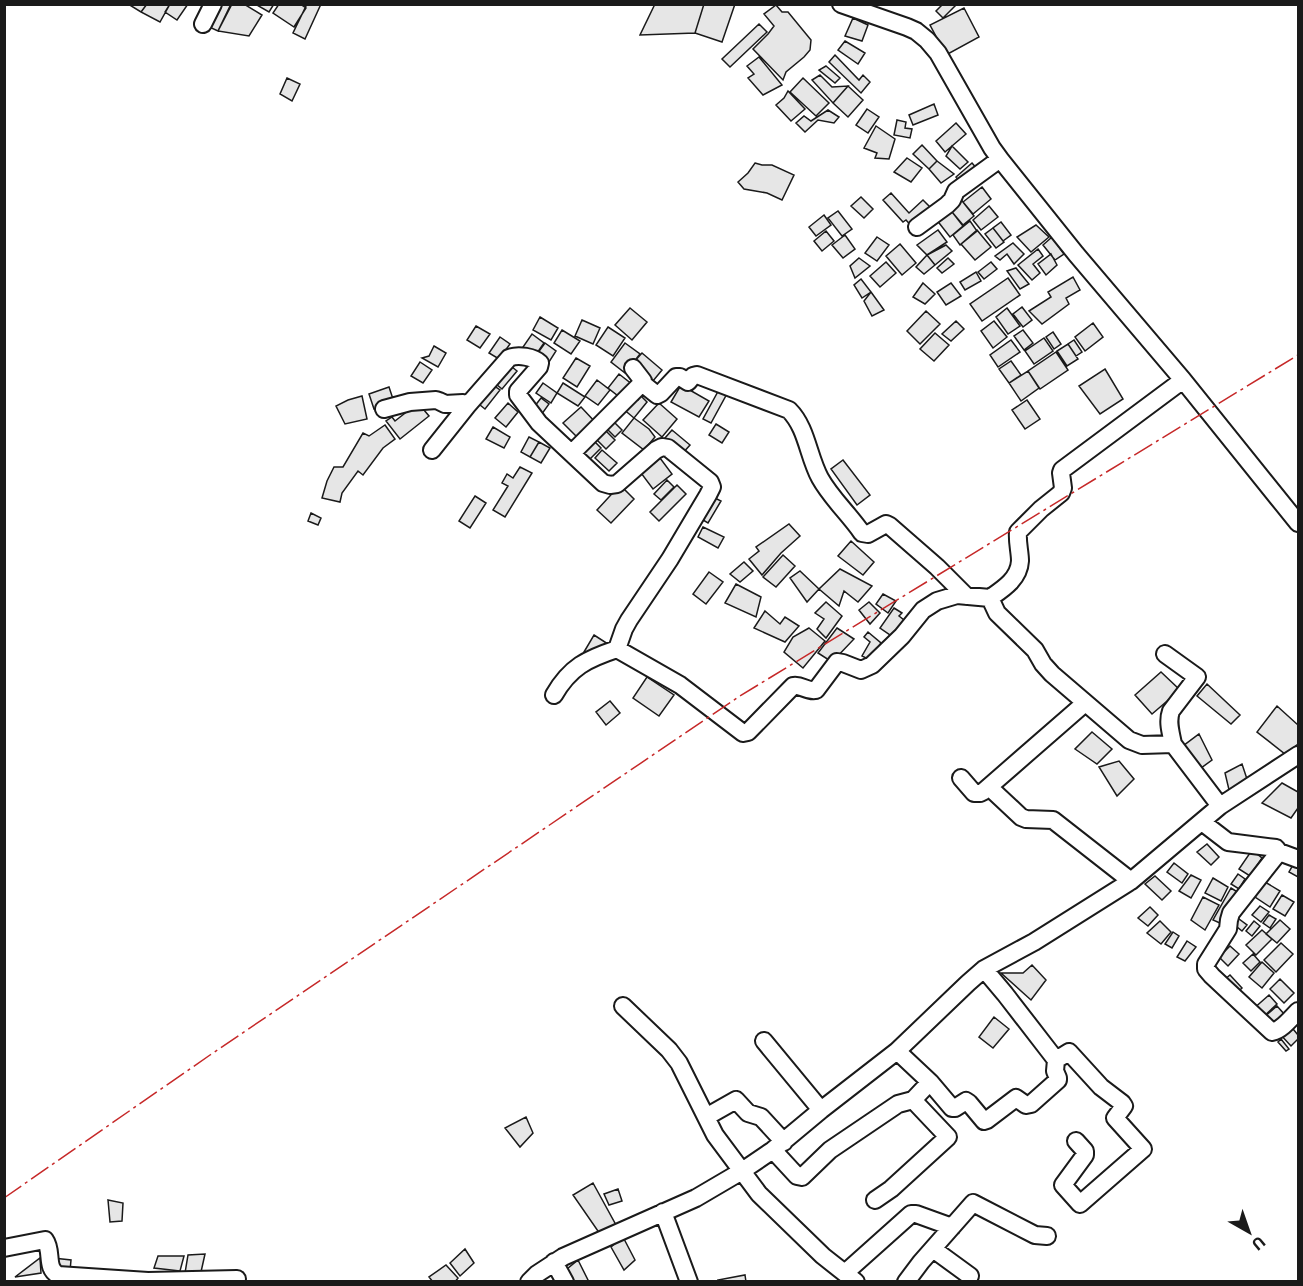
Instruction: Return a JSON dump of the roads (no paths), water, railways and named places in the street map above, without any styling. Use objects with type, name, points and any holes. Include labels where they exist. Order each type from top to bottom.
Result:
[{"type":"street","points":[[203,24],[213,4]]},
{"type":"street","points":[[841,4],[907,27],[927,40],[944,62],[1000,159],[1299,523]]},
{"type":"street","points":[[917,227],[947,205],[956,192],[1000,159]]},
{"type":"street","points":[[432,450],[467,406],[509,358],[514,356],[537,360],[540,363],[539,368],[517,393],[539,423],[603,483],[612,485],[620,481],[662,447],[668,448],[710,482],[712,487],[670,559],[629,620],[617,649]]},
{"type":"street","points":[[633,368],[643,381],[642,383],[657,395],[676,377],[688,382],[697,375],[789,411],[799,423],[820,477],[862,533],[868,534],[886,524],[891,526],[966,596]]},
{"type":"street","points":[[617,649],[680,686],[745,733],[793,686],[816,690],[837,662],[861,670],[869,667],[902,636],[923,610],[957,595],[990,598],[1010,583],[1015,577],[1020,562],[1018,532],[1061,493],[1062,470],[1183,380]]},
{"type":"street","points":[[572,453],[642,383]]},
{"type":"street","points":[[384,409],[410,402],[436,400],[445,404],[463,403],[467,406]]},
{"type":"street","points":[[990,598],[997,613],[1035,650],[1052,674],[1129,740],[1151,745],[1173,744]]},
{"type":"street","points":[[554,695],[561,683],[578,666],[617,649]]},
{"type":"street","points":[[1165,654],[1197,677],[1171,711],[1168,720],[1173,744],[1220,806]]},
{"type":"street","points":[[961,778],[977,794],[989,787],[1085,703]]},
{"type":"street","points":[[529,1281],[563,1257],[696,1198],[742,1171],[778,1146],[897,1051],[984,969],[1034,942],[1131,881],[1220,806],[1299,755]]},
{"type":"street","points":[[989,787],[1021,817],[1053,820],[1131,881]]},
{"type":"street","points":[[1202,822],[1228,842],[1276,848],[1279,852],[1299,859]]},
{"type":"street","points":[[1279,852],[1231,913],[1228,929],[1206,966],[1212,976],[1272,1032],[1281,1028],[1299,1011]]},
{"type":"street","points":[[897,1051],[930,1082],[952,1108],[966,1101],[984,1121],[1016,1098],[1028,1105],[1059,1079],[1055,1071],[1056,1060],[984,969]]},
{"type":"street","points":[[623,1006],[669,1050],[679,1063],[716,1135],[759,1194],[823,1256],[850,1277],[911,1214],[952,1227]]},
{"type":"street","points":[[764,1041],[821,1110]]},
{"type":"street","points":[[1056,1060],[1069,1052],[1101,1087],[1122,1103],[1124,1106],[1114,1118],[1143,1149],[1080,1204],[1063,1185],[1085,1155],[1085,1151],[1076,1141]]},
{"type":"street","points":[[706,1117],[736,1100],[748,1113],[760,1117],[797,1176],[802,1177],[830,1150],[893,1106],[913,1100],[930,1082]]},
{"type":"street","points":[[875,1200],[891,1189],[948,1137],[913,1100]]},
{"type":"street","points":[[906,1281],[973,1203],[1035,1235],[1047,1236]]},
{"type":"street","points":[[663,1212],[689,1281]]},
{"type":"street","points":[[4,1248],[45,1240],[48,1244],[51,1269],[58,1275],[148,1281],[237,1279]]},
{"type":"street","points":[[933,1249],[970,1276]]},
{"type":"street","points":[[554,1263],[565,1281]]}]
